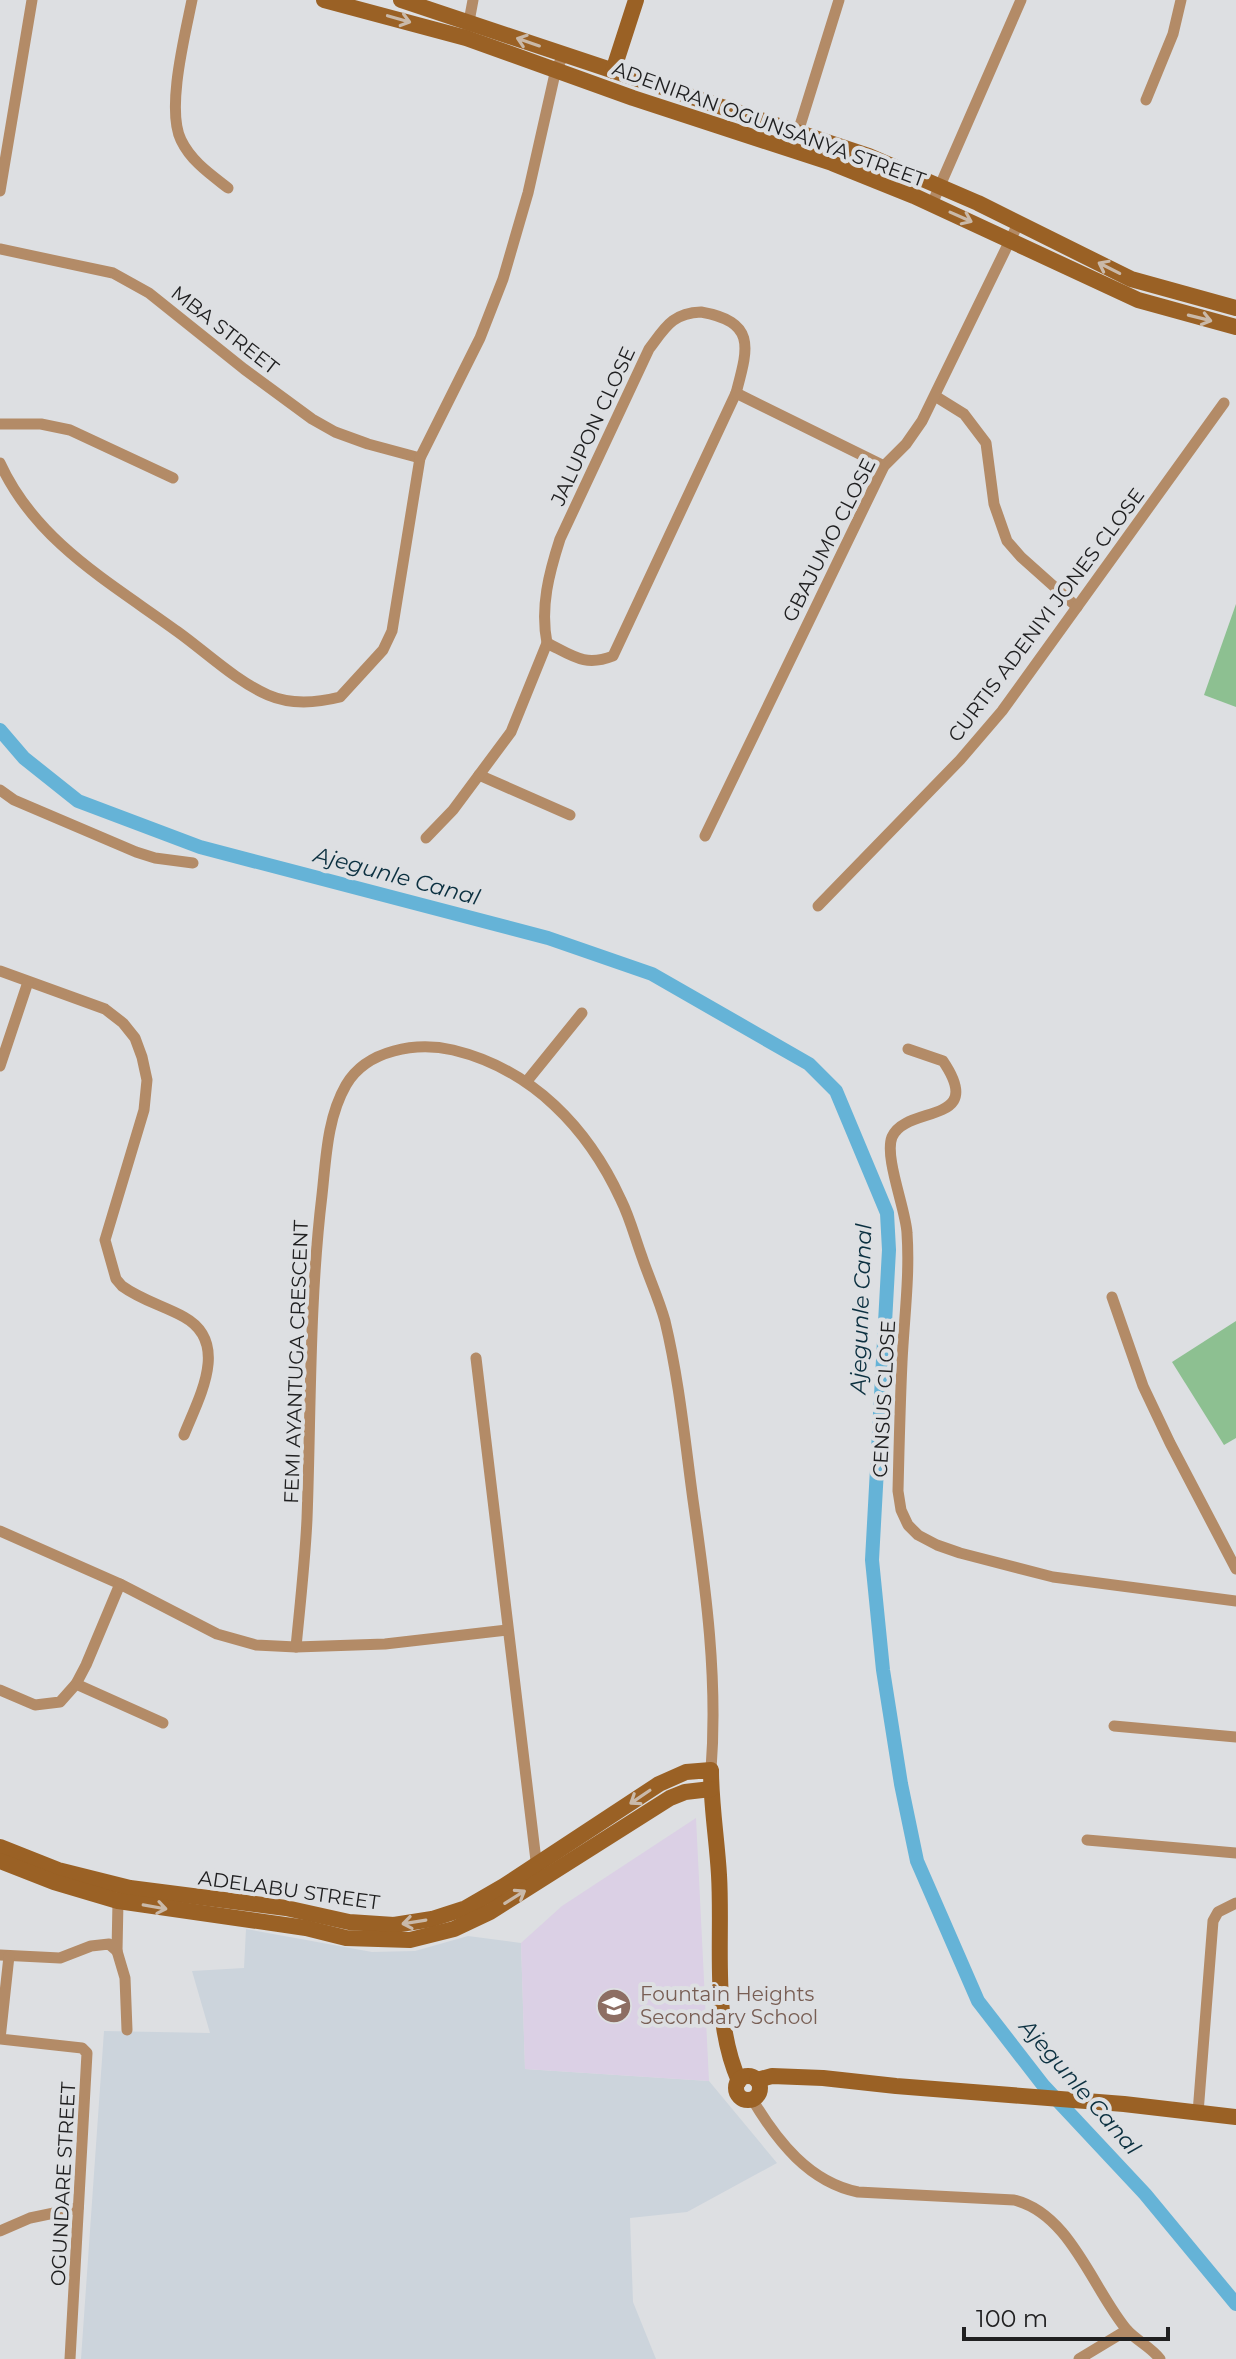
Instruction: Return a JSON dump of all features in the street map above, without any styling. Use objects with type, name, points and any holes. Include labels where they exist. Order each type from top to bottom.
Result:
[{"type":"main road","name":"ADENIRAN OGUNSANYA STREET","points":[[324,0],[468,30]]},
{"type":"main road","name":"ADENIRAN OGUNSANYA STREET","points":[[401,0],[468,30],[560,62],[633,98],[832,163],[932,204],[1138,300],[1236,327]]},
{"type":"main road","points":[[613,71],[636,0]]},
{"type":"main road","name":"ADENIRAN OGUNSANYA STREET","points":[[560,62],[613,71],[869,156],[978,203],[1131,279],[1236,308]]},
{"type":"main road","points":[[711,1770],[719,1875],[724,2038],[739,2081],[739,2095],[752,2099],[760,2090],[757,2080]]},
{"type":"main road","name":"ADELABU STREET","points":[[0,1861],[54,1882],[118,1901],[306,1928],[346,1938],[410,1940],[454,1929],[490,1912],[537,1873],[659,1784],[686,1772],[711,1770]]},
{"type":"main road","name":"ADELABU STREET","points":[[0,1847],[58,1870],[130,1888],[286,1908],[349,1922],[394,1925],[432,1919],[466,1908],[537,1873],[670,1798],[685,1792],[711,1789]]},
{"type":"main road","points":[[739,2081],[749,2076],[757,2080],[772,2076],[823,2078],[1124,2104],[1236,2117]]},
{"type":"street","points":[[0,191],[32,0]]},
{"type":"street","points":[[192,0],[174,121],[182,143],[198,165],[228,188]]},
{"type":"street","points":[[468,30],[473,0]]},
{"type":"street","points":[[798,132],[839,0]]},
{"type":"street","points":[[932,204],[1021,0]]},
{"type":"street","points":[[1146,100],[1173,34],[1181,0]]},
{"type":"street","points":[[0,463],[31,513],[65,550],[238,677],[269,695],[300,702],[340,697],[365,672],[387,641],[400,594],[420,458],[480,338],[503,279],[560,62]]},
{"type":"street","name":"GBAJUMO CLOSE","points":[[705,836],[884,466],[906,444],[935,396],[1018,224]]},
{"type":"street","name":"MBA STREET","points":[[0,249],[113,273],[149,293],[220,351],[312,419],[357,440],[420,458]]},
{"type":"street","name":"JALUPON CLOSE","points":[[426,838],[453,810],[511,732],[547,643],[543,620],[552,563],[560,539],[649,349],[668,324],[684,313],[701,312],[733,321],[745,343],[744,363],[736,393],[613,656],[598,663],[584,661],[547,643]]},
{"type":"street","points":[[736,393],[884,466]]},
{"type":"street","points":[[935,396],[964,414],[986,443],[994,504],[1007,541],[1077,607]]},
{"type":"street","name":"CURTIS ADENIYI JONES CLOSE","points":[[818,906],[960,760],[1002,711],[1224,403]]},
{"type":"street","points":[[0,424],[41,424],[70,430],[173,478]]},
{"type":"street","points":[[479,775],[570,815]]},
{"type":"street","points":[[0,790],[14,800],[136,852],[193,863]]},
{"type":"street","points":[[0,971],[105,1009],[123,1023],[135,1038],[147,1080],[144,1110],[105,1240],[116,1279],[122,1286],[196,1324],[211,1353],[208,1372],[184,1435]]},
{"type":"street","points":[[0,1066],[28,982]]},
{"type":"street","points":[[527,1081],[582,1013]]},
{"type":"street","name":"FEMI AYANTUGA CRESCENT","points":[[296,1647],[307,1523],[311,1325],[329,1129],[347,1083],[370,1062],[402,1048],[436,1046],[477,1056],[527,1081],[556,1104],[581,1133],[621,1200],[664,1319],[704,1573],[712,1650],[711,1770]]},
{"type":"street","name":"CENSUS CLOSE","points":[[908,1049],[943,1061],[955,1083],[955,1097],[949,1107],[901,1126],[892,1137],[891,1152],[907,1229],[898,1491],[901,1510],[908,1525],[918,1535],[937,1545],[1031,1572],[1236,1601]]},
{"type":"street","points":[[1112,1297],[1126,1343],[1149,1399],[1236,1569]]},
{"type":"street","points":[[476,1358],[537,1873]]},
{"type":"street","points":[[0,1531],[120,1584],[217,1634],[256,1645],[385,1644],[507,1630]]},
{"type":"street","points":[[0,1690],[35,1705],[60,1702],[76,1684],[120,1584]]},
{"type":"street","points":[[76,1684],[163,1723]]},
{"type":"street","points":[[1114,1726],[1236,1737]]},
{"type":"street","points":[[1087,1840],[1236,1853]]},
{"type":"street","points":[[127,2030],[125,1978],[117,1951],[118,1901],[130,1888]]},
{"type":"street","points":[[1198,2113],[1213,1921],[1218,1912],[1236,1903]]},
{"type":"street","points":[[0,2039],[4,1956],[60,1958],[91,1946],[109,1944],[117,1951]]},
{"type":"street","name":"OGUNDARE STREET","points":[[0,2039],[82,2048],[87,2053],[70,2359]]},
{"type":"street","points":[[752,2099],[766,2122],[797,2158],[837,2187],[858,2192],[1014,2200],[1031,2204],[1070,2244],[1127,2330],[1160,2359]]},
{"type":"street","points":[[0,2231],[30,2218],[78,2208]]},
{"type":"street","points":[[1079,2359],[1127,2330]]},
{"type":"shaded area","name":"Fountain Heights Secondary School","points":[[696,1818],[709,2081],[525,2069],[521,1943],[562,1906]]},
{"type":"shaded area","points":[[246,1929],[372,1952],[415,1951],[468,1936],[521,1943],[525,2069],[709,2081],[777,2163],[687,2212],[630,2218],[633,2302],[656,2359],[81,2359],[104,2031],[210,2033],[192,1971],[244,1968]]},
{"type":"green space","points":[[1236,604],[1236,707],[1204,695]]},
{"type":"green space","points":[[1236,1321],[1236,1438],[1224,1445],[1172,1362]]},
{"type":"waterway","name":"Ajegunle Canal","points":[[0,730],[24,758],[78,801],[200,847],[548,938],[652,974],[809,1064],[836,1091],[887,1213],[889,1250],[872,1560],[883,1670],[917,1861],[978,2001],[1043,2085],[1145,2194],[1236,2304]]},
{"type":"place","name":"Fountain Heights Secondary School","points":[[614,2006]]}]
